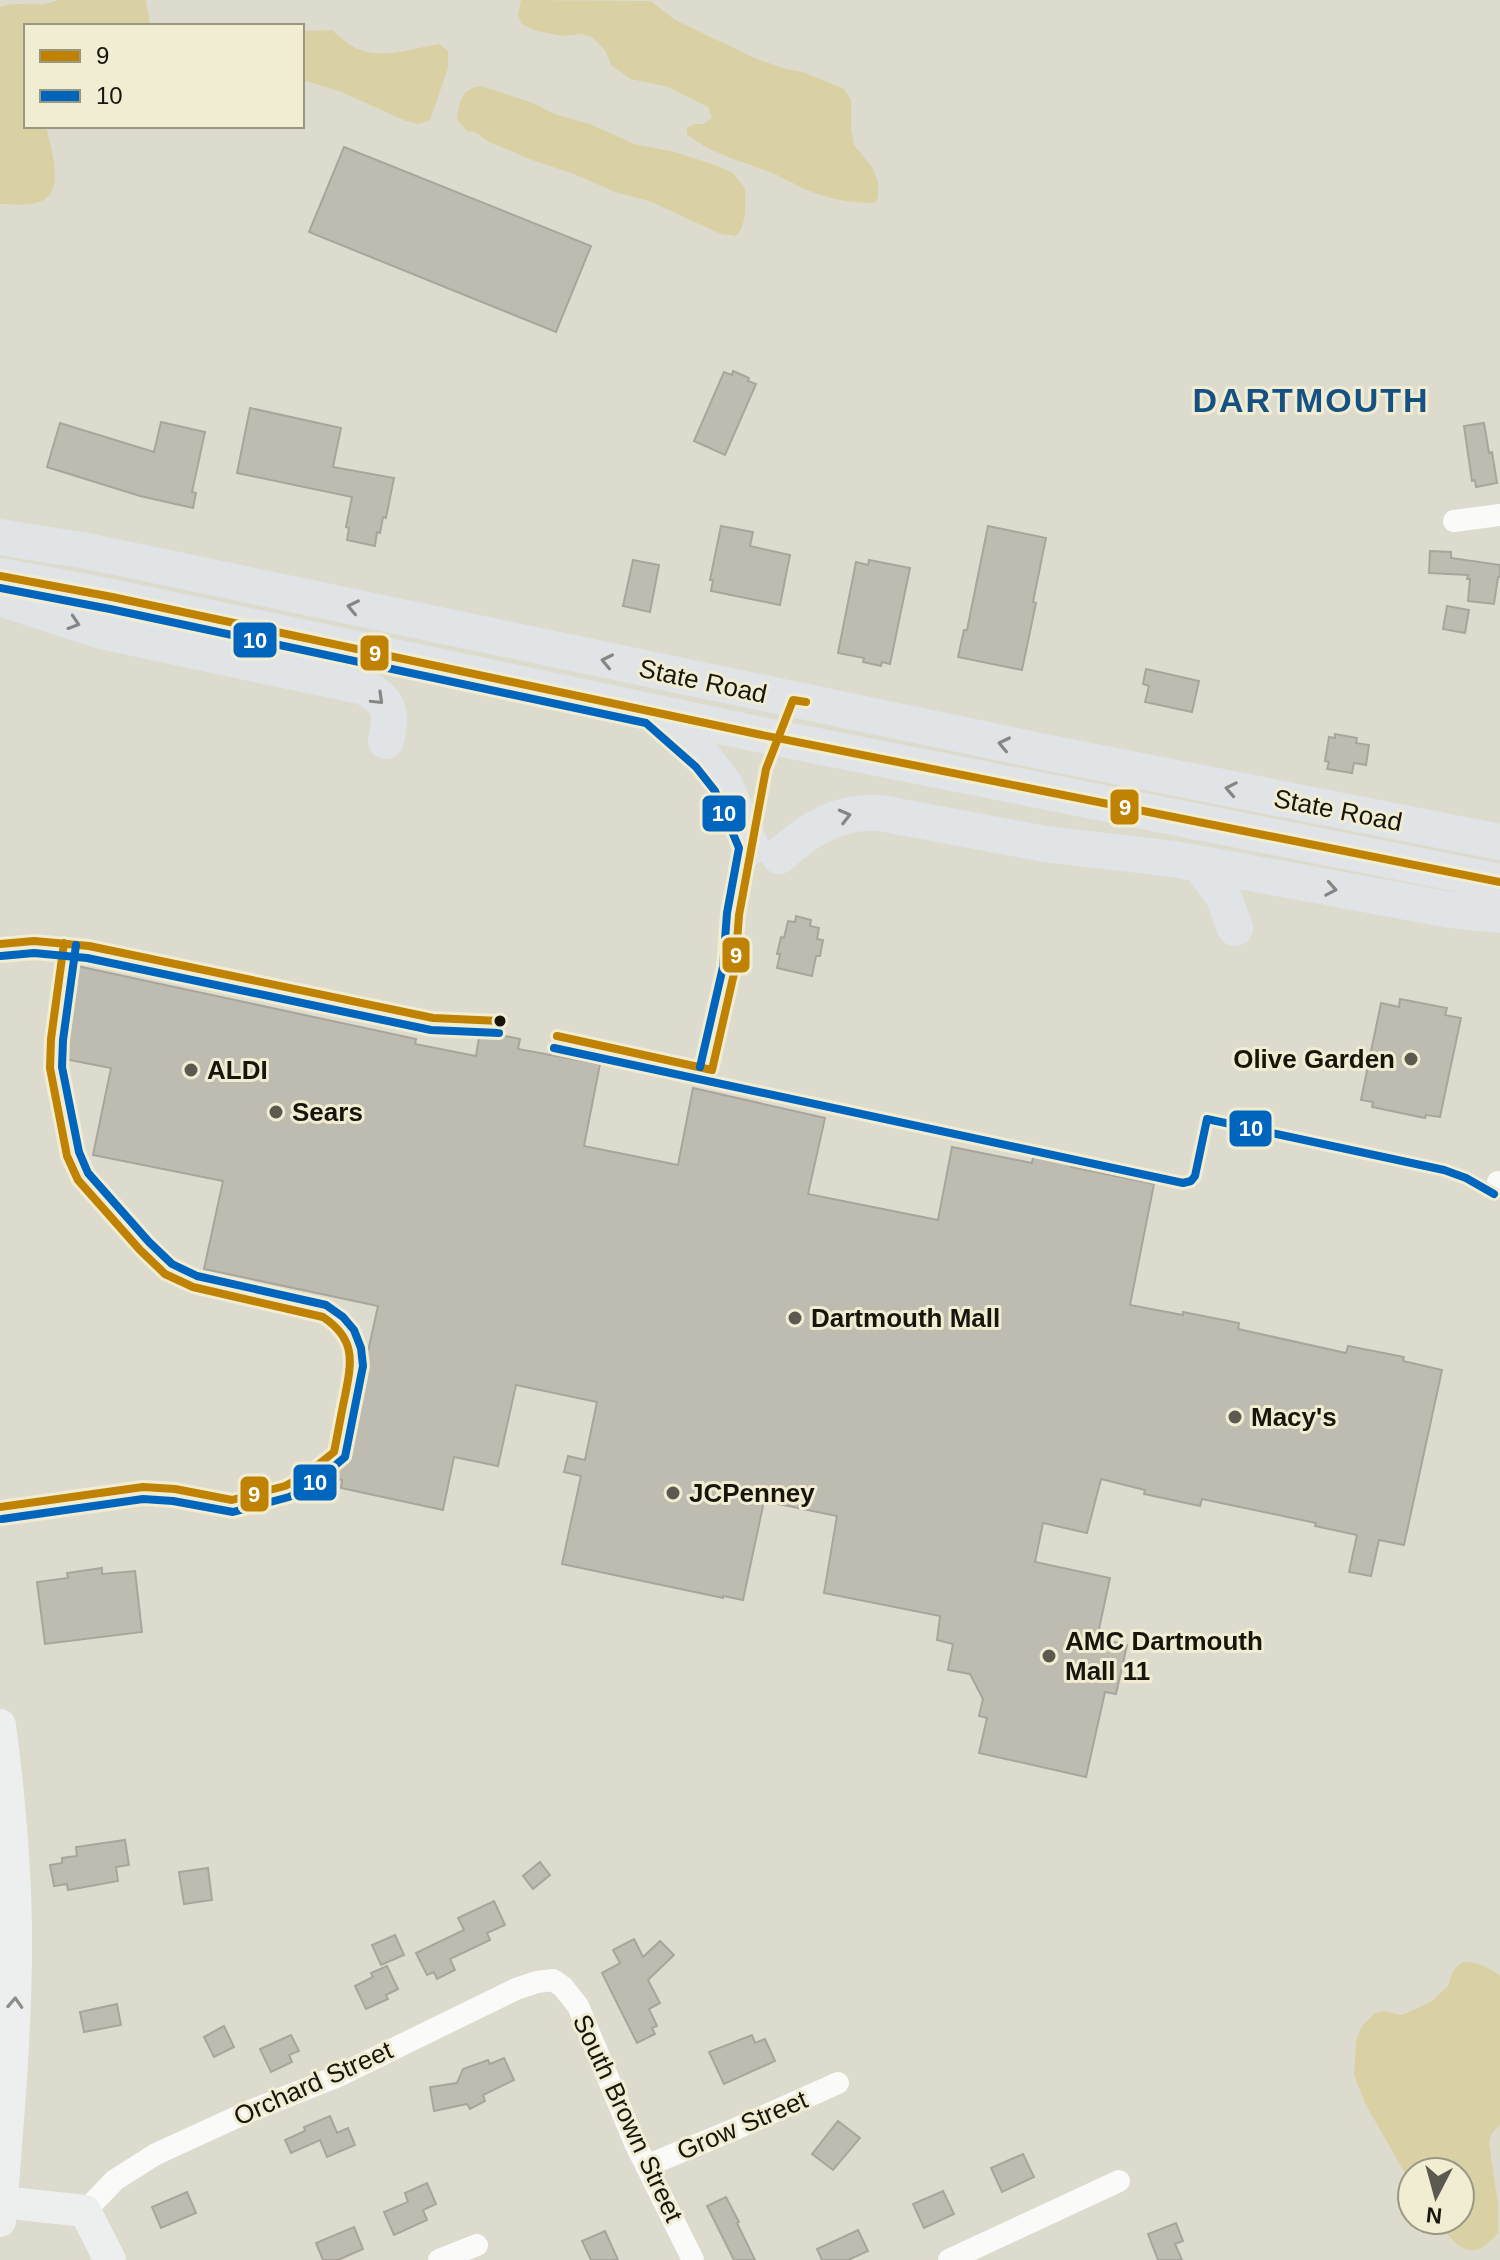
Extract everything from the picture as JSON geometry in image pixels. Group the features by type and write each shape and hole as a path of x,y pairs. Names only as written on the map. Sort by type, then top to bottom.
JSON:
{"main road":[{"name":"State Road","path":"0,537 87,551 1053,754 1500,842"},
{"name":"State Road","path":"0,576 921,768 1500,882"},
{"path":"0,598 101,631 364,687 379,696 389,711 391,718 386,741"},
{"path":"652,712 705,759 725,785 765,852 835,818 865,812 1045,844 1199,864 1451,910 1500,915"},
{"path":"921,768 1116,852"},
{"path":"1199,864 1223,896 1235,928 1281,880"},
{"path":"0,1725 11,1812 16,1954 1,2212 85,2211 110,2260"}],"street":[{"path":"1454,521 1500,515"},
{"name":"Orchard Street","path":"85,2211 115,2180 156,2154 250,2111 336,2077 516,1989 548,1979 556,1981"},
{"name":"South Brown Street","path":"556,1981 578,2006 646,2166 693,2260"},
{"name":"Grow Street","path":"646,2166 838,2083"},
{"path":"949,2260 1119,2181"},
{"path":"439,2260 477,2245"}],"shaded area":[{"path":"58,0 146,0 150,24 24,24 24,128 46,128 55,180 48,197 39,202 0,204 0,7"},
{"path":"521,0 651,1 675,20 757,59 803,72 844,89 851,100 854,145 872,167 878,182 875,203 840,200 815,193 705,146 687,134 687,128 704,124 712,118 708,107 668,87 631,79 612,66 605,50 592,37 581,34 563,36 537,31 522,24 518,15"},
{"path":"332,30 358,49 377,53 439,44 448,51 448,68 430,120 419,124 406,121 339,91 304,81 304,31"},
{"path":"481,86 590,124 634,144 675,152 733,173 745,188 745,214 740,231 736,236 721,234 649,201 615,192 467,131 457,120 460,102 465,93"},
{"path":"1462,1962 1473,1963 1500,1976 1500,2125 1489,2142 1498,2205 1498,2233 1485,2246 1475,2250 1462,2247 1449,2236 1476,2236 1476,2156 1396,2158 1365,2103 1354,2075 1356,2041 1362,2026 1375,2013 1383,2011 1402,2015 1431,2002 1448,1986 1453,1971"}],"building":[{"path":"344,147 591,246 556,332 309,232"},
{"path":"733,371 756,384 725,455 694,441 724,372 732,375"},
{"path":"250,408 341,428 333,467 394,478 386,518 383,517 380,533 377,532 375,546 347,540 349,528 346,527 352,497 237,473"},
{"path":"161,422 205,432 192,492 196,493 193,508 140,496 47,467 60,423 154,452"},
{"path":"1484,423 1497,483 1476,487 1475,480 1472,481 1464,426"},
{"path":"721,526 753,532 750,546 790,555 780,605 711,591 713,580 710,580"},
{"path":"988,526 1046,538 1022,670 958,657 964,630 967,630"},
{"path":"1430,551 1451,552 1451,558 1500,565 1494,604 1468,601 1468,575 1429,573"},
{"path":"633,560 659,565 650,612 623,606"},
{"path":"869,560 910,568 890,664 882,662 881,666 863,662 864,658 838,653 856,562 868,565"},
{"path":"1447,606 1469,610 1465,633 1443,629"},
{"path":"1146,669 1199,681 1192,712 1145,702 1149,686 1143,684"},
{"path":"1335,734 1357,738 1356,743 1369,745 1366,765 1354,763 1352,773 1327,769 1329,762 1325,761 1329,737 1335,738"},
{"path":"796,916 811,920 810,926 819,928 817,939 823,940 812,976 777,968 781,937 784,938 788,921 795,922"},
{"name":"Dartmouth Mall","path":"77,966 416,1039 415,1044 476,1056 480,1031 520,1039 518,1049 600,1064 584,1146 678,1165 693,1088 825,1118 808,1194 938,1220 952,1147 1032,1163 1035,1148 1074,1156 1071,1167 1154,1184 1130,1305 1239,1323 1238,1329 1346,1353 1348,1346 1404,1357 1403,1361 1442,1370 1404,1545 1379,1540 1371,1576 1349,1572 1357,1535 1315,1526 1316,1523 1202,1499 1200,1506 1144,1494 1145,1490 1101,1479 1087,1533 1043,1523 1035,1562 1110,1578 1097,1638 1127,1645 1116,1694 1105,1692 1086,1777 979,1753 987,1718 979,1716 983,1699 970,1674 948,1670 953,1644 937,1640 940,1616 824,1593 837,1516 764,1501 743,1600 562,1564 581,1476 564,1472 568,1456 585,1460 597,1402 516,1385 498,1466 454,1457 443,1510 341,1488 342,1480 331,1478 345,1413 354,1415 378,1306 204,1269 223,1181 93,1155 111,1068 59,1058"},
{"name":"Olive Garden","path":"1400,999 1447,1008 1445,1015 1461,1018 1440,1117 1426,1115 1425,1118 1372,1107 1373,1102 1361,1100 1381,1003 1399,1007"},
{"path":"102,1568 102,1574 135,1571 142,1632 45,1644 37,1582 68,1578 67,1573"},
{"path":"125,1840 129,1865 116,1867 118,1881 68,1890 67,1884 54,1886 50,1865 62,1863 62,1858 77,1856 76,1847"},
{"path":"540,1862 550,1875 533,1889 523,1876"},
{"path":"208,1868 212,1900 184,1904 179,1872"},
{"path":"494,1901 505,1925 487,1933 490,1940 450,1959 455,1970 437,1979 434,1972 427,1975 416,1953 464,1930 458,1918"},
{"path":"395,1935 404,1955 381,1965 372,1945"},
{"path":"634,1939 643,1957 660,1941 674,1955 648,1980 660,2003 649,2009 657,2026 652,2028 655,2034 637,2043 602,1973 620,1963 613,1950"},
{"path":"387,1966 398,1989 386,1995 388,1999 366,2009 355,1986 373,1977 371,1973"},
{"path":"117,2004 121,2025 84,2032 80,2012"},
{"path":"224,2026 234,2047 214,2057 204,2037"},
{"path":"291,2035 299,2051 289,2055 292,2062 271,2072 260,2049"},
{"path":"752,2035 755,2043 765,2039 775,2061 724,2084 709,2052"},
{"path":"504,2058 514,2080 483,2095 485,2101 470,2109 467,2104 434,2111 430,2087 457,2083 463,2069"},
{"path":"330,2116 337,2133 348,2128 355,2145 327,2157 320,2140 291,2153 285,2140 305,2131 304,2127"},
{"path":"838,2121 860,2138 833,2170 812,2154"},
{"path":"1023,2154 1034,2177 1002,2192 991,2168"},
{"path":"427,2183 436,2204 423,2210 427,2220 394,2235 384,2212 408,2202 405,2193"},
{"path":"943,2191 954,2214 924,2228 913,2204"},
{"path":"187,2192 196,2213 161,2228 152,2207"},
{"path":"726,2197 755,2260 734,2260 707,2206"},
{"path":"1176,2223 1183,2241 1175,2244 1182,2260 1158,2260 1148,2234"},
{"path":"354,2227 363,2249 338,2260 323,2260 316,2243"},
{"path":"858,2230 868,2251 848,2260 822,2260 817,2249"},
{"path":"605,2231 618,2260 591,2260 582,2241"}],"transit line":[{"name":"9","path":"0,576 757,734 1500,882"},
{"name":"10","path":"0,588 646,723 696,767 715,791 739,848 727,913 723,967 700,1067"},
{"name":"9","path":"557,1036 712,1070 735,969 739,915 766,769 793,700 806,702"},
{"name":"9","path":"0,944 34,941 89,946 433,1018 500,1021"},
{"name":"9","path":"0,1507 143,1487 175,1489 232,1500 285,1486 304,1476 334,1452 349,1372 346,1342 334,1325 323,1317 193,1287 165,1274 78,1180 67,1156 50,1068 64,943"},
{"name":"10","path":"2,1519 143,1499 233,1512 289,1497 311,1486 345,1457 363,1366 361,1348 354,1330 326,1305 197,1276 172,1264 88,1173 79,1152 62,1067 76,945"},
{"name":"10","path":"1,956 34,953 87,958 431,1030 499,1033"},
{"name":"10","path":"554,1048 1183,1183 1195,1176 1207,1119 1444,1170 1494,1194"}],"place":[{"name":"Olive Garden","path":"1411,1059"},
{"name":"ALDI","path":"191,1070"},
{"name":"Sears","path":"276,1112"},
{"name":"Dartmouth Mall","path":"795,1318"},
{"name":"Macy's","path":"1235,1417"},
{"name":"JCPenney","path":"673,1493"},
{"name":"AMC Dartmouth Mall 11","path":"1049,1656"}],"district":[{"name":"DARTMOUTH","path":"1311,400"}]}
